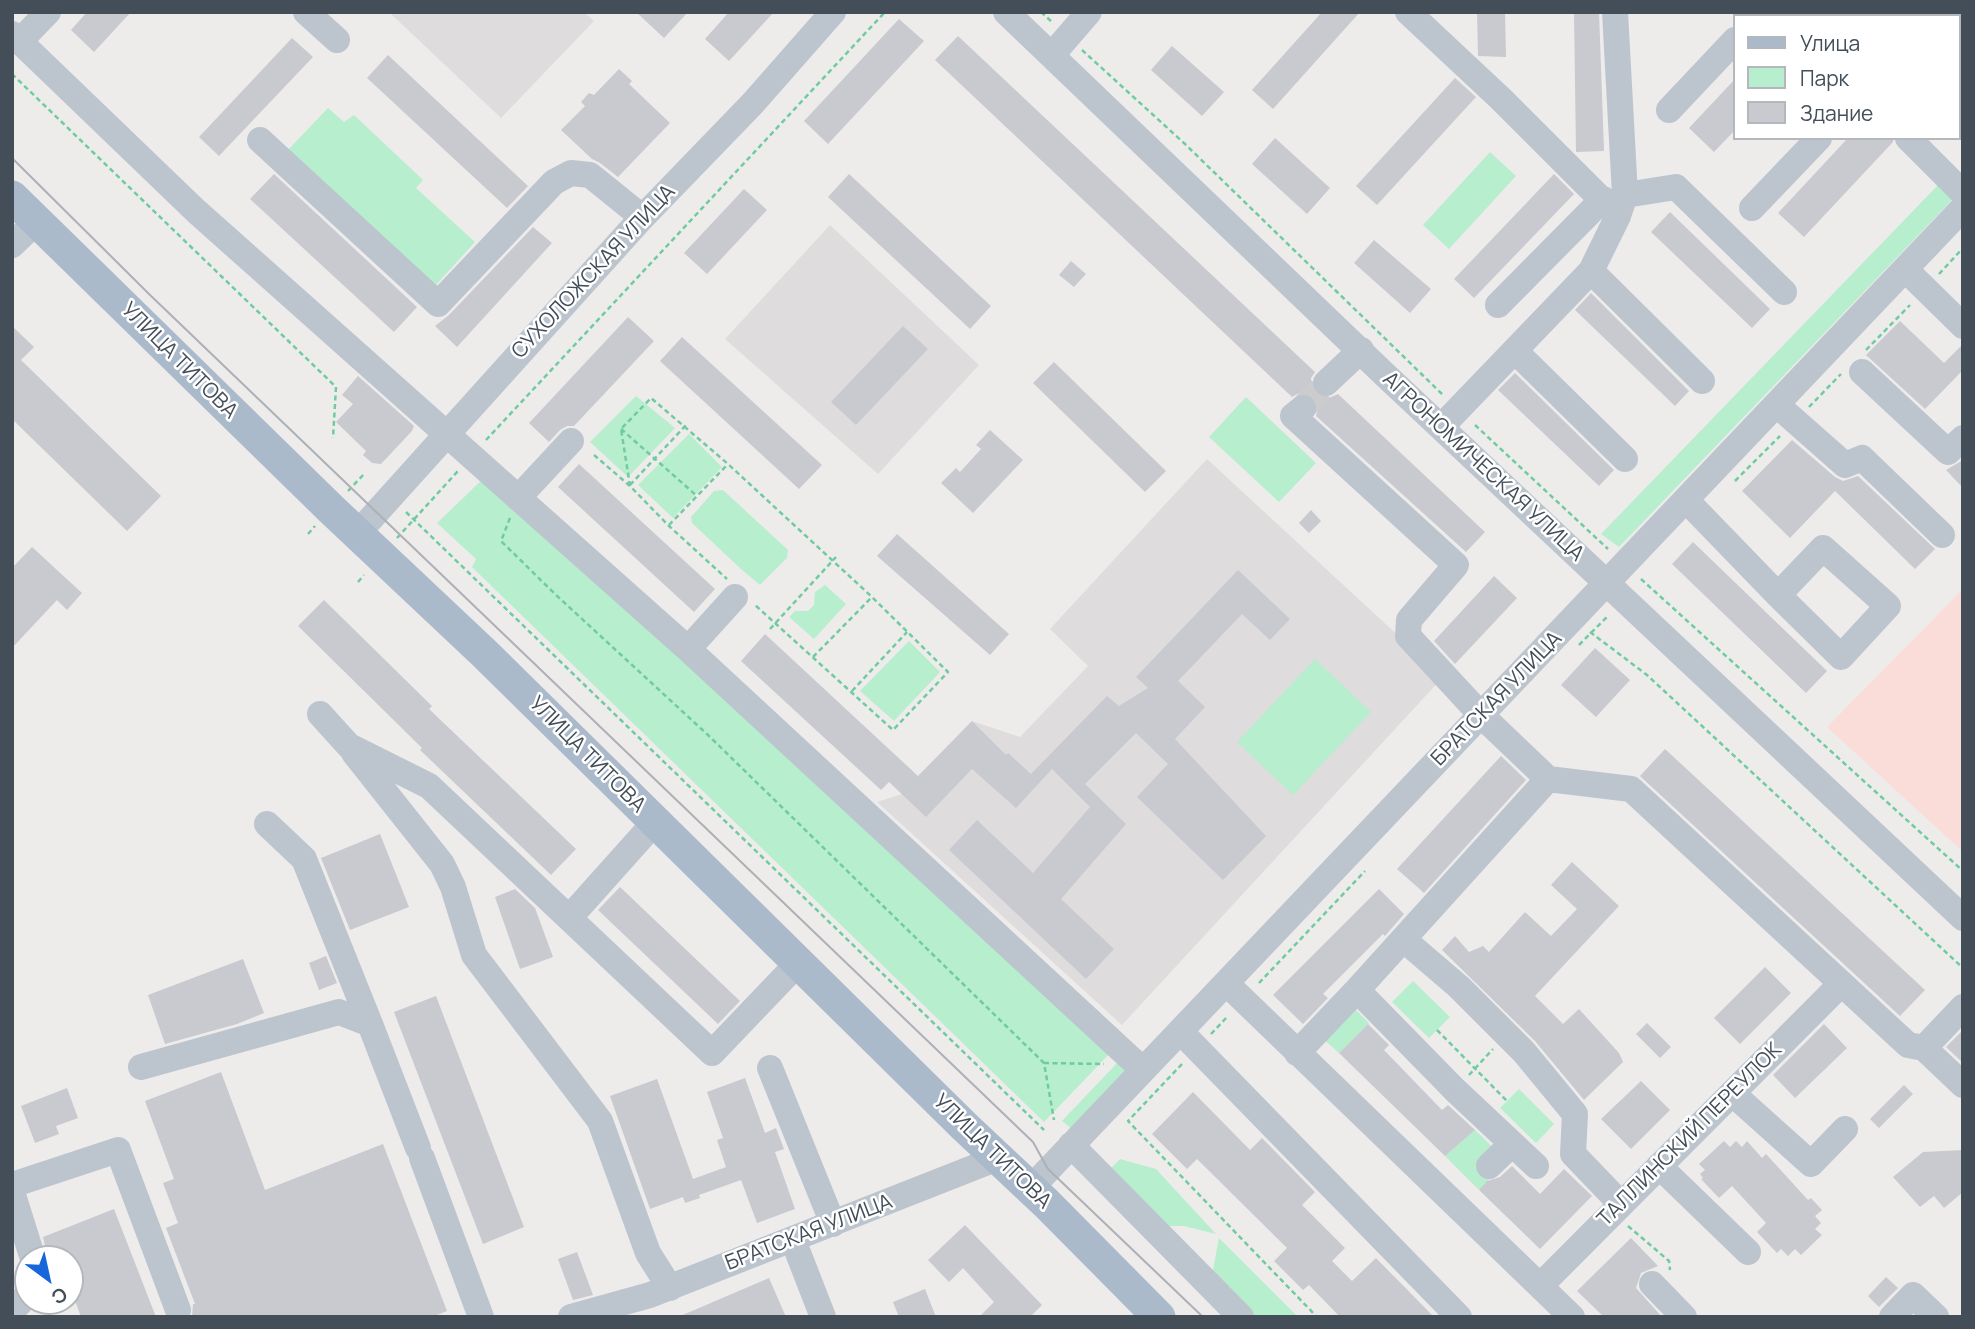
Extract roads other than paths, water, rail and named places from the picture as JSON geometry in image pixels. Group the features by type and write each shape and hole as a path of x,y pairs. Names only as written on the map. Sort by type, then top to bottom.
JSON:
{"main road":[{"name":"УЛИЦА ТИТОВА","path":"12,197 357,534 485,654 1159,1317"}],"street":[{"path":"48,12 16,37 196,211 688,649 1143,1070"},
{"path":"306,12 337,40"},
{"name":"СУХОЛОЖСКАЯ УЛИЦА","path":"357,534 642,217 753,103 833,12"},
{"name":"АГРОНОМИЧЕСКАЯ УЛИЦА","path":"1006,12 1060,46 1361,350 1450,418 1581,560 1620,582 1963,918"},
{"path":"1060,46 1089,12"},
{"path":"1408,12 1615,203"},
{"path":"1450,418 1591,271 1615,203 1615,12"},
{"path":"1669,110 1734,41"},
{"path":"260,140 439,304 554,182 571,173 590,175 642,217"},
{"path":"1752,208 1817,140"},
{"path":"1910,140 1963,192"},
{"path":"1498,305 1615,203 1676,187 1784,292"},
{"name":"БРАТСКАЯ УЛИЦА","path":"1030,1189 1143,1070 1189,1040 1235,992 1482,716 1583,626 1686,500 1786,413 1906,270 1963,208"},
{"path":"12,245 37,221"},
{"path":"1906,270 1963,326"},
{"path":"1591,271 1702,381"},
{"path":"1326,383 1361,350"},
{"path":"1515,351 1625,459"},
{"path":"1855,367 1948,452 1963,438"},
{"path":"1303,408 1293,416 1457,565 1409,621 1408,636 1482,716 1548,779 1631,789 1840,985 1908,1045 1924,1048 1963,1085"},
{"path":"1786,413 1845,465 1862,458 1942,535"},
{"path":"518,498 571,441"},
{"path":"1686,500 1778,595"},
{"path":"688,649 735,597"},
{"path":"320,714 349,746 442,863 453,887 474,955 600,1121 648,1254 660,1300"},
{"path":"349,746 429,786 570,916 712,1053 799,962"},
{"path":"1297,1053 1548,779"},
{"path":"570,916 655,822"},
{"path":"267,824 304,859 420,1153 481,1317"},
{"path":"1403,939 1459,987 1524,1052 1575,1114 1573,1154 1617,1208"},
{"name":"ТАЛЛИНСКИЙ ПЕРЕУЛОК","path":"1540,1286 1840,985"},
{"path":"1357,990 1455,1090 1536,1166"},
{"path":"1235,992 1572,1317"},
{"path":"1924,1048 1963,1007"},
{"path":"141,1067 339,1012 370,1024"},
{"path":"1189,1040 1459,1317"},
{"path":"770,1068 834,1224"},
{"path":"1732,1094 1811,1164 1845,1129"},
{"path":"1489,1166 1513,1144"},
{"path":"1071,1145 1241,1317"},
{"path":"12,1185 118,1150 178,1310"},
{"name":"БРАТСКАЯ УЛИЦА","path":"571,1317 619,1305 660,1300 793,1240 998,1158"},
{"path":"1659,1166 1748,1251"},
{"path":"12,1192 29,1245"},
{"path":"793,1240 823,1317"},
{"path":"1652,1284 1679,1312"},
{"path":"1892,1317 1913,1295 1936,1317"}],"tunnel":[{"path":"1303,408 1326,383"}],"tram line":[{"path":"12,158 149,294 1033,1142 1048,1169 1203,1317"}]}
